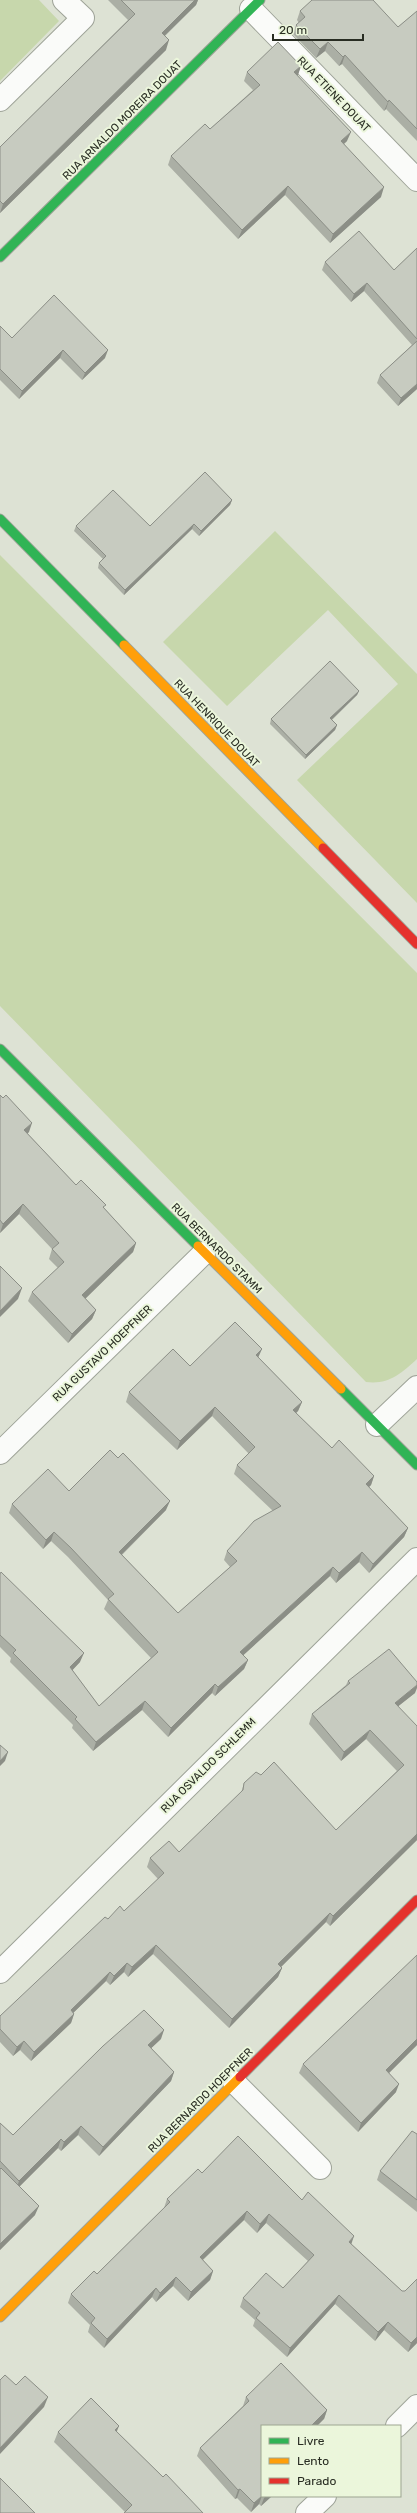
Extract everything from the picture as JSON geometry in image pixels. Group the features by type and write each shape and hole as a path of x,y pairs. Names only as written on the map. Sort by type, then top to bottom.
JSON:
{"street":[{"path":"0,100 82,18 64,0"},
{"name":"RUA ETIENE DOUAT","path":"255,5 417,180"},
{"name":"RUA ARNALDO MOREIRA DOUAT","path":"0,256 255,5"},
{"name":"RUA HENRIQUE DOUAT","path":"0,519 417,944"},
{"name":"RUA BERNARDO STAMM","path":"0,1049 417,1465"},
{"name":"RUA GUSTAVO HOEPFNER","path":"0,1453 204,1252"},
{"path":"377,1425 417,1387"},
{"name":"RUA OSVALDO SCHLEMM","path":"0,1972 417,1559"},
{"name":"RUA BERNARDO HOEPFNER","path":"0,2317 417,1900"},
{"path":"234,2082 320,2168"},
{"path":"398,2425 417,2406"},
{"path":"307,2513 324,2497"}],"green space":[{"path":"0,0 39,0 59,21 0,81"},
{"path":"275,531 417,674 417,903 297,780 398,684 328,610 227,706 163,642"},
{"path":"0,555 417,973 417,1359 400,1374 388,1380 381,1382 366,1382 0,1006"}],"building":[{"path":"121,0 195,0 162,33 169,40 3,204 0,201 0,147 135,14"},
{"path":"312,0 373,0 398,27 417,11 417,129 389,100 388,102 345,55 343,57 328,42 320,49 296,25 305,17 300,11"},
{"path":"278,42 301,66 294,72 351,132 341,141 384,187 333,234 288,186 242,230 171,156 205,124 210,129 260,85 247,72"},
{"path":"359,231 394,270 417,248 417,339 367,283 354,294 325,262"},
{"path":"54,295 108,350 85,373 63,350 22,391 0,369 0,326 12,338"},
{"path":"417,341 417,384 401,398 380,375"},
{"path":"205,472 232,500 201,531 194,524 125,590 99,563 106,556 76,526 113,490 150,526"},
{"path":"330,661 359,691 330,718 337,725 306,755 271,719"},
{"path":"0,1095 3,1098 6,1095 32,1123 24,1130 76,1185 81,1180 106,1205 103,1207 136,1243 82,1295 96,1310 72,1334 32,1292 64,1262 52,1249 59,1243 23,1204 3,1224 0,1220"},
{"path":"0,1266 22,1288 0,1311"},
{"path":"235,1322 262,1349 256,1355 302,1402 293,1410 332,1448 339,1440 374,1476 366,1484 408,1528 373,1564 362,1552 339,1573 333,1567 240,1652 248,1660 218,1687 215,1684 171,1728 145,1701 96,1742 75,1719 77,1717 13,1653 16,1650 0,1635 1,1572 84,1653 70,1667 99,1706 158,1652 108,1599 114,1594 71,1548 54,1532 46,1540 12,1504 48,1469 69,1491 110,1450 118,1458 123,1453 170,1501 119,1552 178,1613 237,1561 227,1551 254,1521 281,1506 237,1465 255,1447 215,1407 180,1441 129,1392 173,1349 190,1366"},
{"path":"389,1649 417,1682 417,1685 395,1703 417,1726 417,1834 333,1916 330,1913 278,1964 282,1968 232,2019 156,1945 132,1967 127,1963 114,1976 110,1972 71,2010 74,2014 34,2052 24,2041 17,2047 0,2029 0,2016 105,1917 108,1919 120,1906 124,1911 164,1873 150,1858 169,1841 179,1852 243,1790 244,1783 256,1772 261,1775 274,1762 336,1830 404,1765 370,1730 344,1752 312,1714 350,1683 348,1681"},
{"path":"0,1745 8,1752 0,1761"},
{"path":"417,1955 417,2039 386,2070 399,2084 361,2123 303,2064"},
{"path":"144,2010 164,2030 148,2045 174,2072 103,2147 81,2126 64,2142 61,2139 19,2181 0,2161 0,2123 13,2135 103,2046"},
{"path":"412,2131 417,2134 417,2200 380,2171"},
{"path":"238,2136 302,2200 308,2192 354,2236 349,2242 402,2291 405,2291 417,2279 417,2337 411,2343 388,2322 378,2332 339,2295 290,2348 256,2318 260,2313 243,2298 266,2273 283,2288 314,2255 269,2214 260,2224 247,2211 200,2257 213,2271 191,2292 176,2277 160,2293 156,2288 107,2339 91,2323 95,2318 71,2294 94,2271 97,2274 170,2202 167,2199 198,2169 202,2173"},
{"path":"1,2168 39,2206 0,2244 0,2169"},
{"path":"281,2363 327,2410 312,2425 261,2425 261,2497 254,2503 240,2489 238,2490 200,2448 249,2401 246,2397"},
{"path":"5,2375 16,2385 25,2376 48,2397 0,2448 0,2380"},
{"path":"91,2398 119,2426 115,2430 163,2477 166,2474 203,2513 124,2513 132,2505 58,2432"},
{"path":"0,2478 35,2513 0,2513"}],"traffic: fast":[{"path":"0,257 260,0"},
{"path":"0,519 124,645"},
{"path":"0,1049 198,1246"},
{"path":"341,1389 417,1465"}],"traffic: slow":[{"path":"124,645 323,848"},
{"path":"198,1246 341,1389"},
{"path":"0,2317 240,2077"}],"traffic: jam":[{"path":"323,848 417,944"},
{"path":"240,2077 417,1900"}]}
